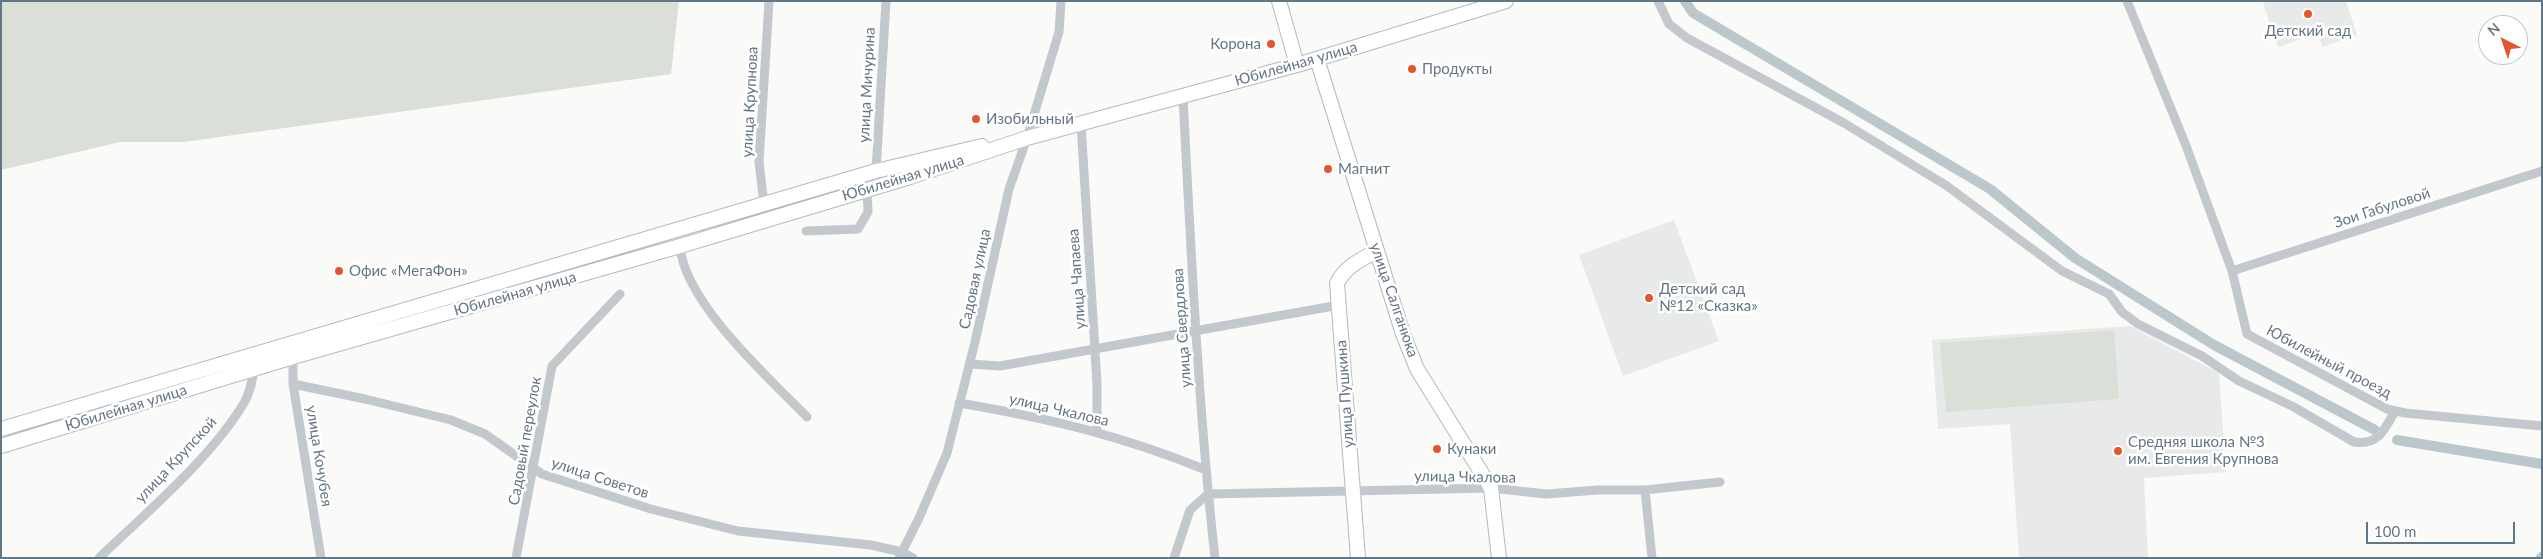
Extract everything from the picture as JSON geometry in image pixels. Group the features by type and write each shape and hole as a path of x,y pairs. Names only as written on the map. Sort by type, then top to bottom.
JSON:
{"main road":[{"path":"1279,1 1297,65"},
{"name":"Юбилейная улица","path":"1,429 557,282 867,189 1027,138 1297,65 1506,1"},
{"name":"улица Салганюка","path":"1317,59 1403,334 1417,370 1490,488 1499,558"},
{"name":"Юбилейная улица","path":"1,446 254,370 291,351 552,267 876,171 954,152 1027,138"},
{"name":"улица Пушкина","path":"1358,558 1351,490 1337,283 1342,273 1352,264 1377,250"},
{"path":"552,267 557,282"}],"street":[{"name":"улица Крупнова","path":"764,204 759,162 769,1"},
{"name":"улица Мичурина","path":"876,171 886,1"},
{"name":"Садовая улица","path":"901,555 947,453 970,364 1009,189 1027,138 1059,32 1062,1"},
{"path":"1658,1 1669,24 1688,38 1844,122 1947,186 2062,271 2109,294 2122,312 2138,324 2202,356 2238,381 2292,406 2354,442 2362,444 2377,439 2395,411"},
{"name":"Юбилейный проезд","path":"2127,1 2185,144 2232,271 2242,321 2247,334 2395,411 2542,426"},
{"name":"улица Свердлова","path":"1183,97 1196,331 1208,494 1215,558"},
{"name":"улица Чапаева","path":"1081,124 1095,350 1097,432"},
{"name":"Зои Габуловой","path":"2232,271 2542,171"},
{"path":"806,231 858,229 868,212 867,189"},
{"path":"680,246 681,262 696,294 752,360 807,418"},
{"name":"Садовый переулок","path":"516,558 523,532 552,366 620,294"},
{"path":"970,364 1000,366 1339,305"},
{"name":"улица Кочубея","path":"291,351 293,384 322,558"},
{"name":"улица Крупской","path":"99,558 174,486 212,444 245,402 252,385 254,370"},
{"name":"улица Советов","path":"293,384 365,398 451,420 485,434 542,474 651,509 738,531 871,545 913,558"},
{"name":"улица Чкалова","path":"959,403 1026,414 1097,432 1163,452 1206,470"},
{"name":"улица Чкалова","path":"1208,494 1490,488 1546,494 1598,490 1645,490 1720,482"},
{"path":"1645,490 1652,558"},
{"path":"1174,558 1190,510 1208,494"}],"shaded area":[{"path":"1,1 679,1 671,74 184,142 120,142 1,170"},
{"name":"Детский сад","path":"2268,1 2346,1 2357,35 2322,47 2315,25 2298,31 2301,39 2278,47 2263,3"},
{"name":"Детский сад №12 «Сказка»","path":"1674,220 1719,341 1623,376 1579,255"},
{"name":"Средняя школа №3 им. Евгения Крупнова","path":"2130,326 2219,373 2226,472 2144,478 2148,558 2019,558 2010,424 1938,429 1932,340"},
{"path":"2114,330 2119,399 1946,412 1940,343"}],"waterway":[{"path":"1685,1 1693,13 1990,189 2075,258 2214,345 2375,430"},
{"path":"2397,440 2542,464"}],"place":[{"name":"Детский сад","path":"2308,14"},
{"name":"Корона","path":"1271,44"},
{"name":"Продукты","path":"1412,69"},
{"name":"Изобильный","path":"976,119"},
{"name":"Магнит","path":"1328,169"},
{"name":"Офис «МегаФон»","path":"339,271"},
{"name":"Детский сад №12 «Сказка»","path":"1649,298"},
{"name":"Кунаки","path":"1437,449"},
{"name":"Средняя школа №3 им. Евгения Крупнова","path":"2118,451"}]}
